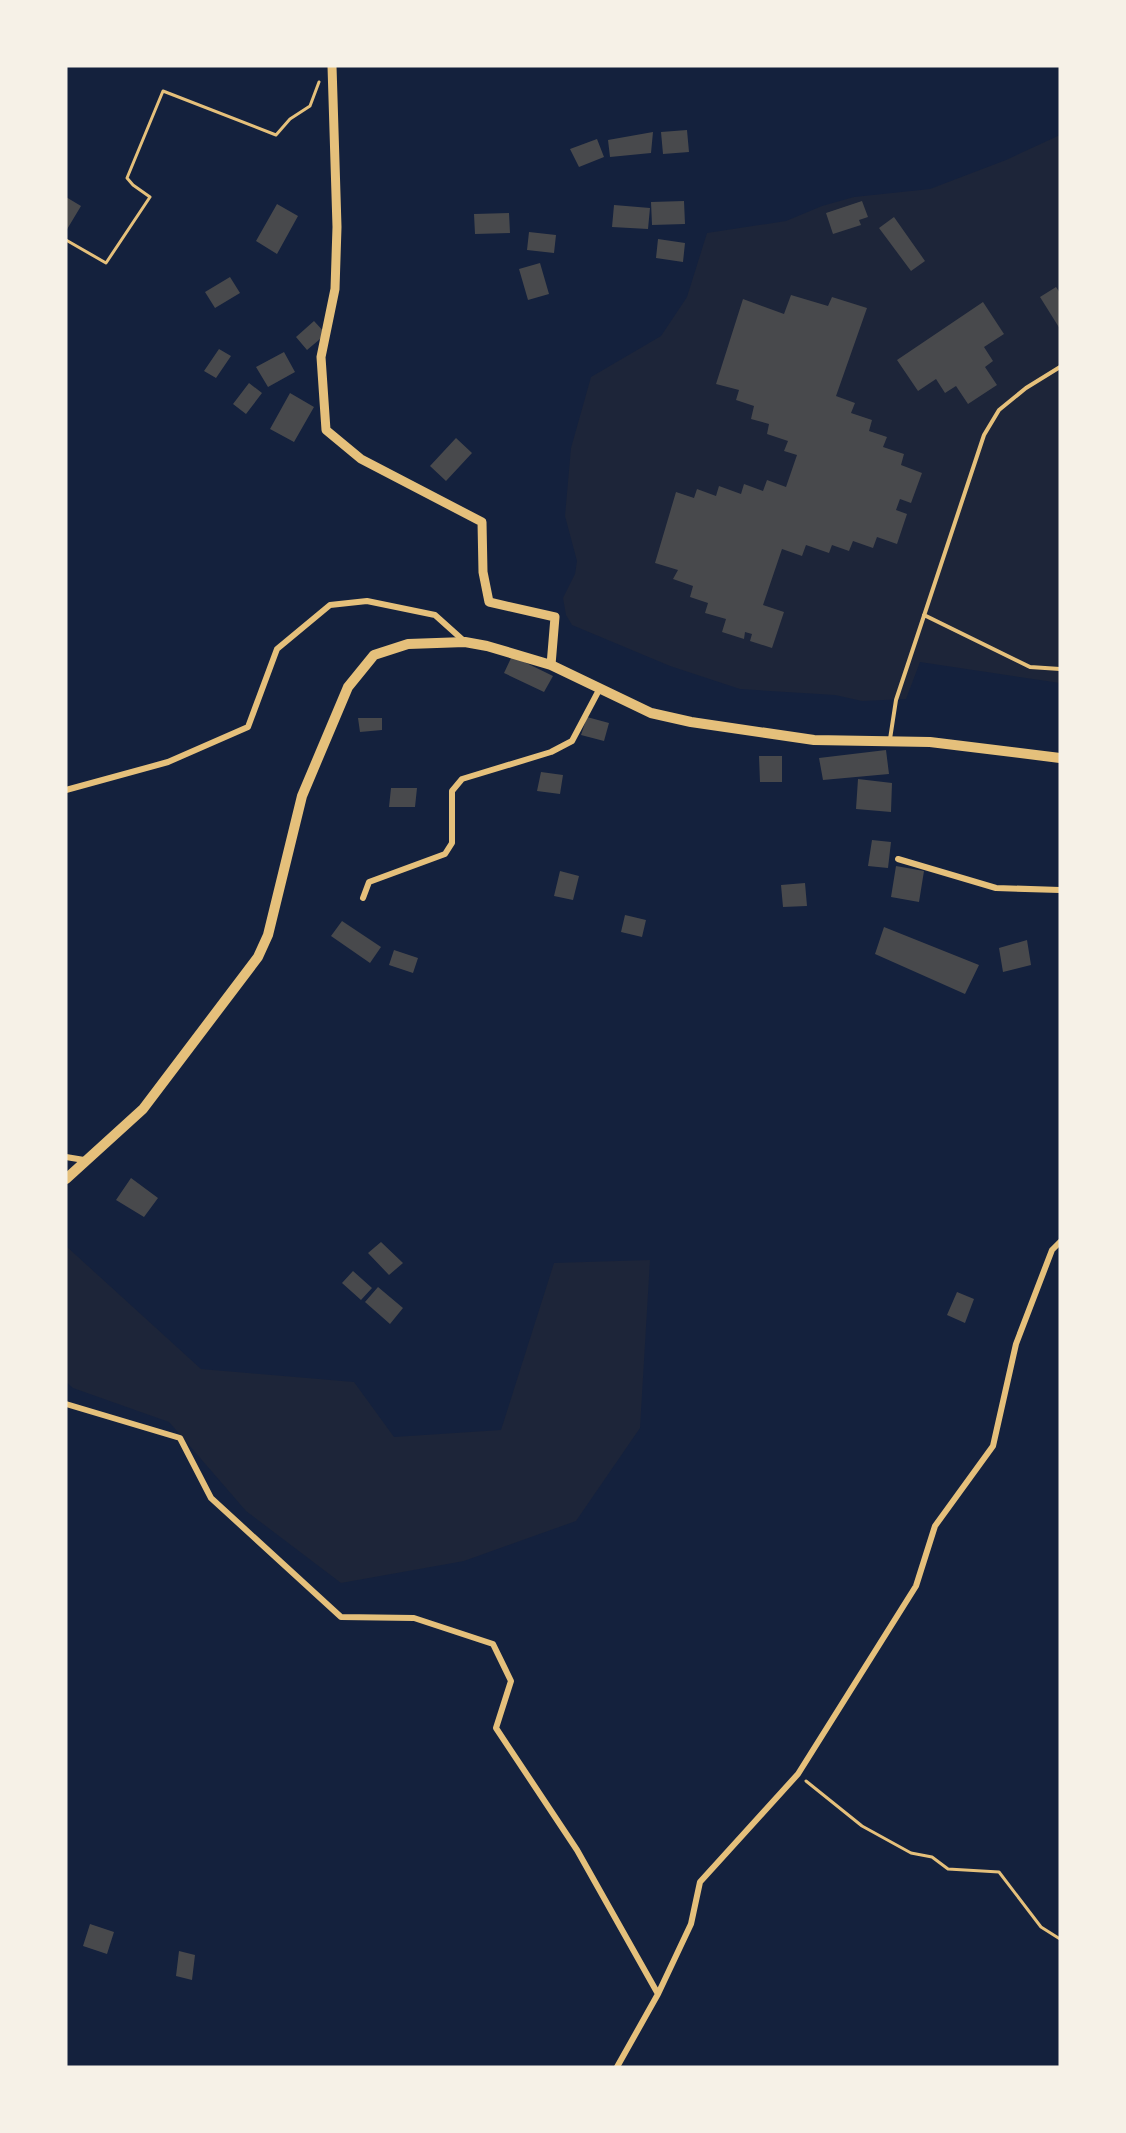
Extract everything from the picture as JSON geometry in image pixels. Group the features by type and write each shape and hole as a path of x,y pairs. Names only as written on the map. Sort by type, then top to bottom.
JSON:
{"main road":[{"path":"66,1179 84,1160 143,1109 258,957 268,935 302,796 348,687 374,655 408,644 465,642 551,665 651,713 735,730 814,740 930,742 1060,758"}],"street":[{"path":"332,66 336,238 335,289 321,357 326,430 361,459 482,522 483,572 489,602 555,617 551,665"},
{"path":"66,790 168,762 248,727 277,649 330,605 367,601 435,615 465,642"},
{"path":"363,898 369,882 445,854 452,843 452,791 462,779 551,752 572,741 599,690"},
{"path":"898,859 996,888 1060,890"},
{"path":"66,1157 84,1160"},
{"path":"617,2067 658,1994 691,1924 700,1882 798,1774 916,1586 935,1526 993,1446 1016,1344 1052,1250 1060,1242"},
{"path":"66,1404 180,1438 211,1498 341,1617 414,1618 493,1644 511,1681 496,1728 577,1851 658,1994"}],"lane":[{"path":"890,740 896,700 984,435 999,410 1026,387 1060,367"},
{"path":"924,615 1030,667 1060,669"}],"path":[{"path":"66,240 106,263 150,197 127,178 163,91 276,135 290,119 310,106 322,76"},
{"path":"798,1774 862,1826 911,1853 932,1857 948,1869 999,1872 1041,1927 1060,1939"}],"shaded area":[{"path":"1060,135 1060,683 920,662 906,699 862,701 835,695 740,689 670,666 572,625 566,615 563,598 575,574 577,561 565,516 571,448 591,377 661,336 687,297 707,233 786,221 822,206 854,197 930,189 1006,160"},
{"path":"66,1246 201,1369 354,1382 394,1437 501,1430 554,1263 650,1260 640,1428 576,1521 464,1561 341,1583 246,1511 169,1422 73,1388 66,1382"}],"building":[{"path":"687,130 689,152 663,154 661,132"},
{"path":"653,132 651,153 610,157 608,140"},
{"path":"597,139 604,157 579,167 570,149"},
{"path":"66,197 81,206 66,231"},
{"path":"684,201 685,224 652,225 651,202"},
{"path":"862,201 868,217 859,220 861,225 833,234 826,213"},
{"path":"277,204 298,216 277,254 256,241"},
{"path":"614,205 650,208 648,229 612,227"},
{"path":"509,213 510,233 475,234 474,214"},
{"path":"894,217 925,261 911,271 879,228"},
{"path":"529,232 556,235 554,253 527,250"},
{"path":"658,239 685,243 683,262 656,258"},
{"path":"540,263 549,294 528,300 519,269"},
{"path":"230,277 240,293 215,308 205,292"},
{"path":"1056,287 1060,293 1060,329 1040,297"},
{"path":"791,295 828,306 832,297 867,308 836,396 855,403 851,413 872,420 869,431 887,437 883,447 904,454 901,465 922,473 911,503 900,499 896,510 907,514 897,544 877,537 873,548 853,541 849,551 832,545 829,553 806,545 802,556 782,549 763,605 784,612 772,648 750,641 752,634 745,632 744,639 722,632 726,619 705,613 708,603 690,597 693,586 673,579 678,570 655,563 676,492 694,498 697,489 716,496 719,486 741,494 744,484 763,491 767,480 786,487 797,455 784,451 788,441 767,434 769,424 751,419 754,406 736,400 739,390 716,384 743,299 784,314"},
{"path":"983,302 1004,334 984,347 993,361 985,367 997,385 968,404 956,386 945,393 936,379 918,391 897,360"},
{"path":"314,321 326,334 307,350 296,337"},
{"path":"219,349 231,356 216,378 204,371"},
{"path":"284,352 295,372 268,387 256,367"},
{"path":"249,383 262,393 246,414 233,404"},
{"path":"290,393 314,407 294,442 270,429"},
{"path":"456,438 472,453 446,481 430,466"},
{"path":"512,656 553,676 544,692 504,673"},
{"path":"587,717 609,723 604,741 581,735"},
{"path":"358,718 382,718 382,730 360,732"},
{"path":"886,750 889,774 823,780 819,758"},
{"path":"759,756 782,756 782,782 760,782"},
{"path":"541,772 563,775 560,794 537,791"},
{"path":"858,779 892,783 891,812 856,809"},
{"path":"391,788 417,788 415,807 389,807"},
{"path":"872,840 891,842 888,868 868,866"},
{"path":"896,866 924,871 919,902 891,897"},
{"path":"560,871 579,876 573,900 554,896"},
{"path":"805,883 807,906 783,907 781,885"},
{"path":"625,915 646,920 642,937 621,932"},
{"path":"342,921 381,947 370,963 331,936"},
{"path":"884,927 979,965 965,994 875,954"},
{"path":"1027,940 1031,965 1003,972 999,948"},
{"path":"394,950 418,958 413,973 389,965"},
{"path":"131,1178 158,1198 144,1217 116,1200"},
{"path":"381,1242 403,1263 389,1275 368,1253"},
{"path":"353,1271 372,1288 361,1300 342,1283"},
{"path":"378,1287 403,1308 390,1324 365,1302"},
{"path":"957,1292 974,1299 965,1323 947,1315"},
{"path":"90,1924 114,1932 107,1954 83,1946"},
{"path":"179,1951 195,1955 192,1980 176,1976"}]}
